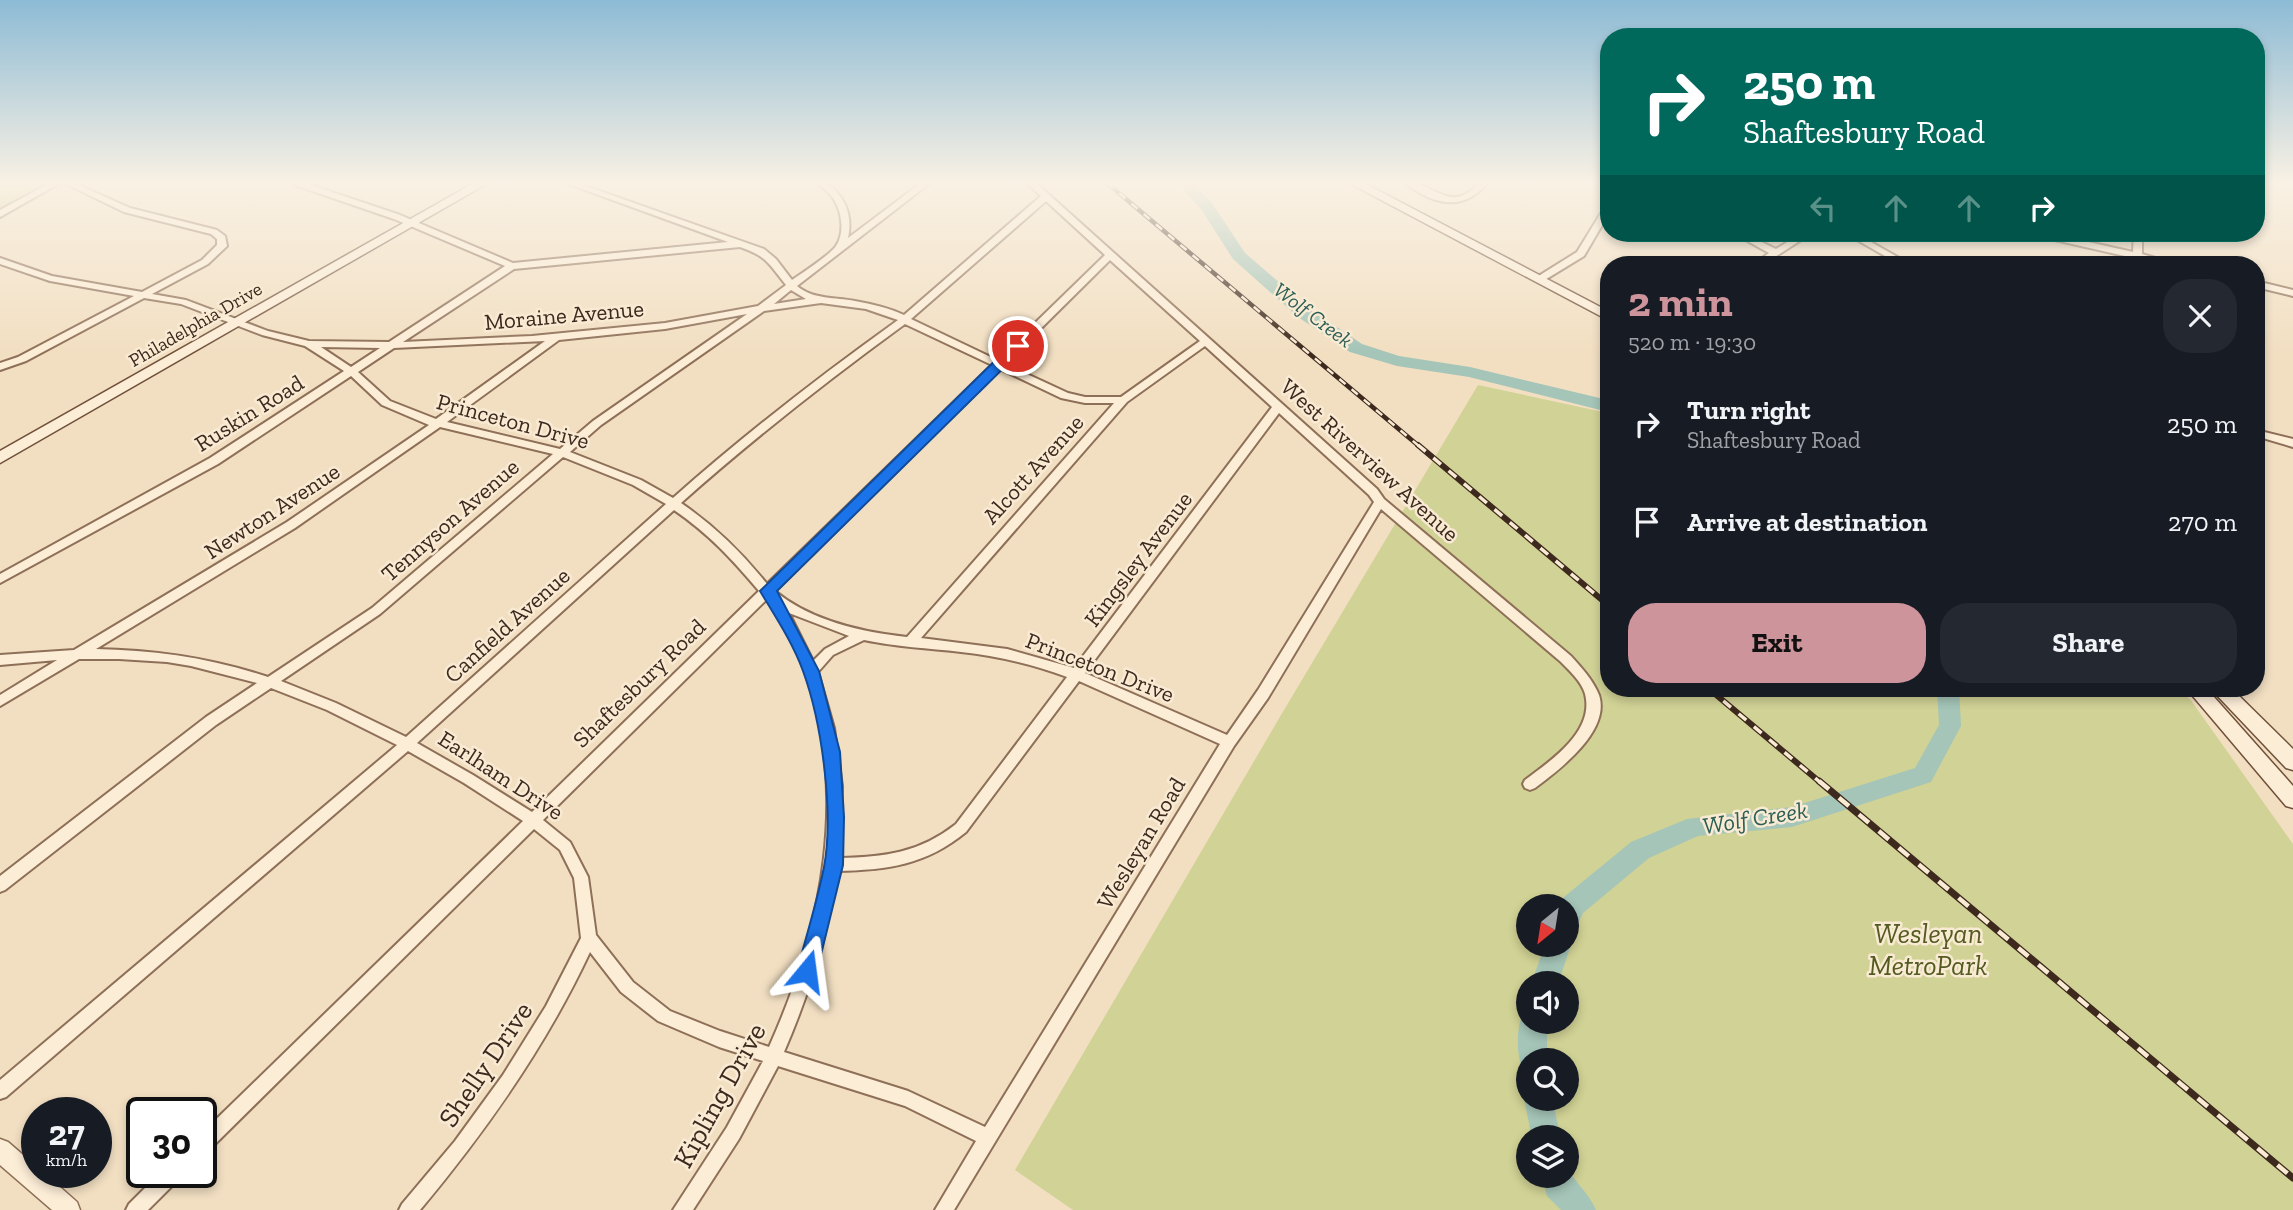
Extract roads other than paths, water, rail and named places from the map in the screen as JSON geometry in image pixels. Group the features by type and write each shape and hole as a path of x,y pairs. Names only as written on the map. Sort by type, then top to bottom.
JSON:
{"main road":[{"name":"Philadelphia Drive","path":"0,458 383,239"},
{"path":"1471,239 1600,299"},
{"path":"1480,239 1546,276 1600,311"},
{"path":"2203,697 2293,800"},
{"path":"2228,697 2293,762"}],"street":[{"path":"0,367 15,362 212,257 222,246 222,239"},
{"path":"448,239 512,265 745,244"},
{"path":"732,239 771,257 800,293 820,300 867,306 904,320 1065,396 1085,400 1123,400"},
{"path":"840,249 844,239"},
{"name":"Tennyson Avenue","path":"0,885 182,742 347,632 404,590 561,452 638,393 758,311 852,239"},
{"name":"Canfield Avenue","path":"0,1091 407,744 673,503 778,414 904,320 997,239"},
{"name":"West Riverview Avenue","path":"1093,239 1373,492 1380,502 1506,607 1581,675 1593,697 1592,720 1563,759 1530,784"},
{"path":"1546,276 1581,254 1590,239"},
{"path":"1755,242 1776,253"},
{"path":"1771,256 1794,242"},
{"path":"1865,242 1891,256"},
{"path":"2076,242 2137,256 2138,242"},
{"name":"Shaftesbury Road","path":"217,1130 533,821 772,595 1110,255"},
{"name":"Princeton Drive","path":"0,261 50,278 183,302 265,333 309,344 352,372 386,403 438,423 561,452 634,481 673,503 722,540 772,595 824,623 860,636 1007,654 1076,676 1229,742"},
{"name":"Ruskin Road","path":"0,579 175,484 393,346 512,265"},
{"path":"2265,286 2293,293"},
{"name":"Moraine Avenue","path":"309,344 393,346 555,338 714,319 820,300"},
{"name":"Newton Avenue","path":"0,701 281,531 438,423 511,367 555,338"},
{"name":"Alcott Avenue","path":"909,643 1123,400 1206,341"},
{"name":"Kingsley Avenue","path":"834,865 902,861 928,851 951,837 969,818 1278,406"},
{"path":"2265,435 2293,443"},
{"name":"Wesleyan Road","path":"944,1210 1229,742 1263,694 1380,502"},
{"name":"Kipling Drive","path":"682,1210 740,1124 774,1056 807,971 834,865 835,806 831,752 811,671 772,595"},
{"path":"811,671 829,652 860,636"},
{"name":"Earlham Drive","path":"0,660 77,654 148,656 191,662 270,683 354,717 407,744 533,821 565,846 576,864 585,891 589,938"},
{"path":"589,938 627,986 664,1017 719,1039 908,1099 988,1138"},
{"name":"Shelly Drive","path":"408,1210 473,1131 523,1061 549,1018 589,938"},
{"path":"0,1150 69,1210"},
{"path":"135,1210 158,1188"}],"waterway":[{"name":"Wolf Creek","path":"1228,239 1239,256 1304,313 1356,348 1397,361 1470,372 1600,404"},
{"name":"Wolf Creek","path":"1579,900 1640,850 1696,826 1792,817 1923,775 1950,726 1948,697"},
{"name":"Wolf Creek","path":"1549,971 1554,957"},
{"name":"Wolf Creek","path":"1533,1034 1533,1048"},
{"name":"Wolf Creek","path":"1541,1111 1544,1125"},
{"name":"Wolf Creek","path":"1561,1188 1581,1210"}],"railway":[{"path":"1174,239 1420,447"},
{"path":"1418,445 1600,598"},
{"path":"1719,697 1821,783"},
{"path":"1819,781 2293,1178"}],"park label":[{"name":"Wesleyan MetroPark","path":"1928,949"}]}
